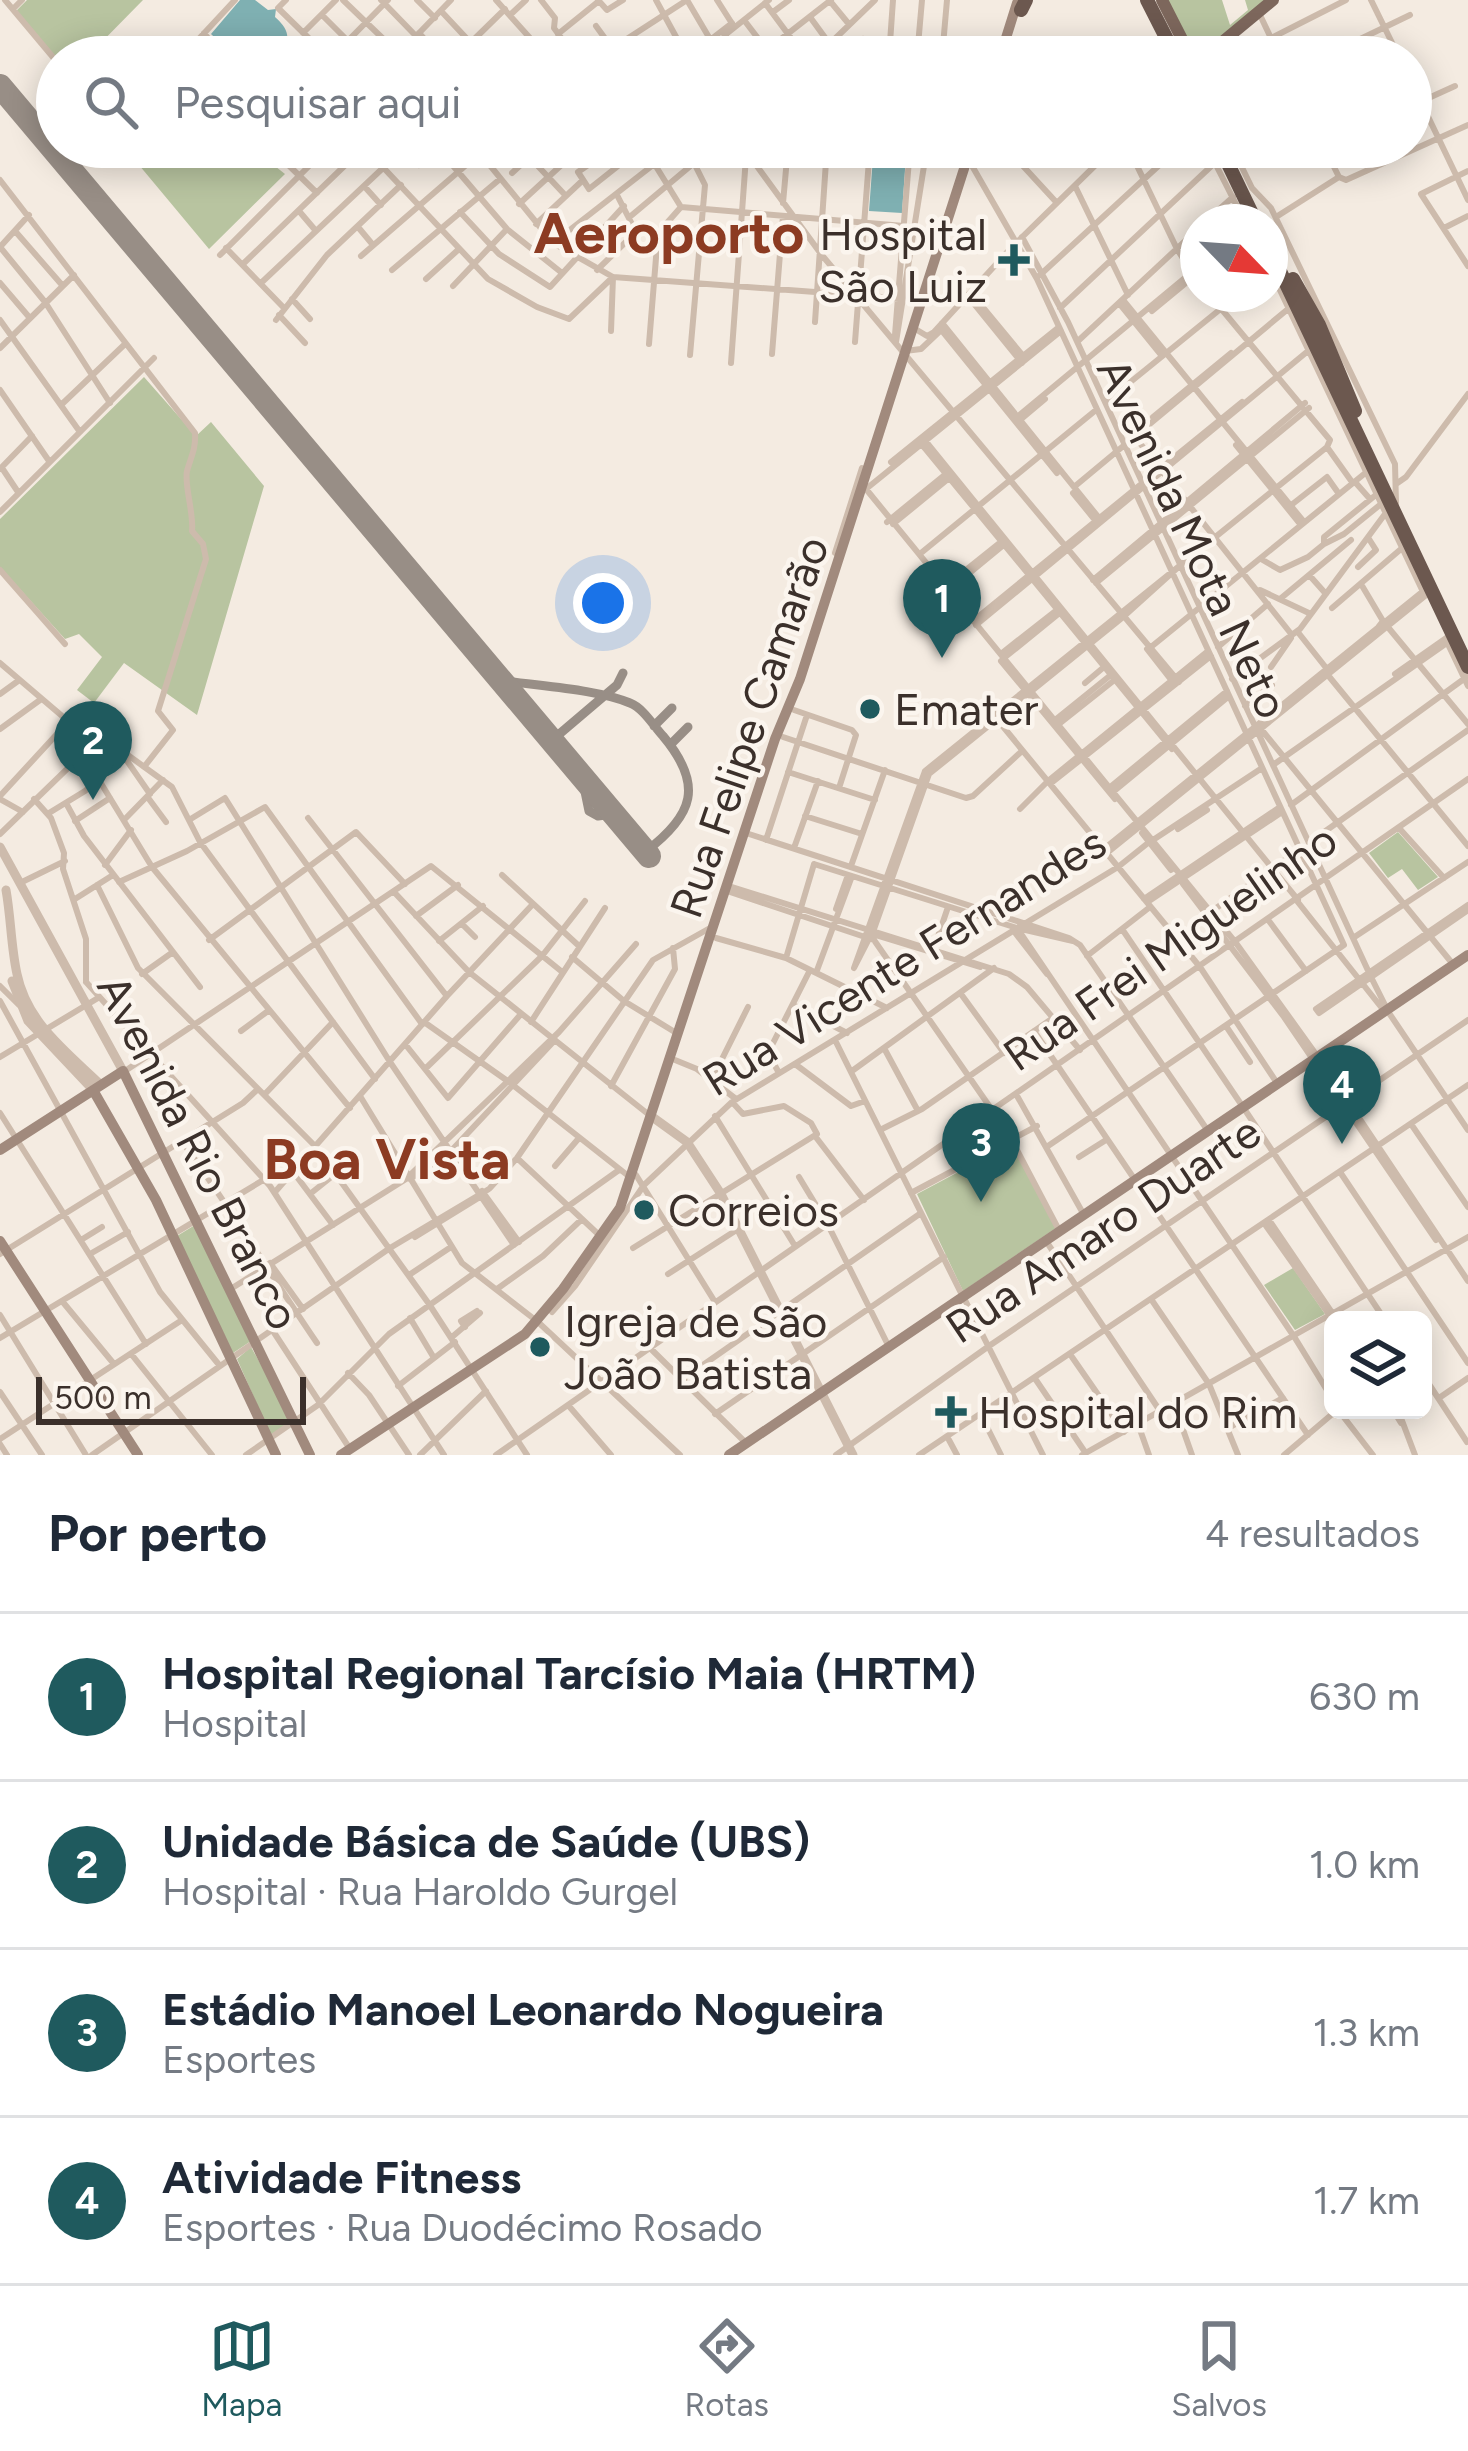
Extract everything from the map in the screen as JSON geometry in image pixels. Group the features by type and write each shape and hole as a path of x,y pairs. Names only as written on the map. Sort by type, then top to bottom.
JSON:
{"highway":[{"path":"1157,2 1174,36"},
{"path":"1233,168 1253,204"},
{"path":"1236,168 1255,204"},
{"path":"1288,280 1315,343"},
{"path":"1288,287 1376,462 1425,591 1467,677"},
{"path":"1376,462 1388,507 1468,652"}],"main road":[{"path":"1229,36 1273,0"},
{"path":"1010,36 1022,2"},
{"name":"Rua Felipe Camarão","path":"673,1062 678,1034 698,995 708,937 879,448 902,349 917,330 967,168"},
{"name":"Rua Felipe Camarão","path":"959,193 969,168"},
{"name":"Rua Felipe Camarão","path":"780,734 794,710 902,349 951,220"},
{"path":"794,710 790,707 795,692"},
{"name":"Rua Felipe Camarão","path":"349,1453 540,1323 626,1205 708,937 731,890 759,798"},
{"path":"732,1455 1468,957"},
{"path":"697,980 693,1000 698,995"},
{"path":"1172,1158 1316,1059"},
{"path":"0,1152 125,1072"},
{"name":"Avenida Rio Branco","path":"125,1072 310,1455"},
{"name":"Avenida Rio Branco","path":"96,1089 174,1236 276,1455"},
{"path":"732,1455 1136,1182"},
{"path":"6,1248 138,1455"}],"street":[{"path":"5,0 36,37"},
{"path":"13,9 22,0"},
{"path":"202,36 235,0"},
{"path":"286,0 278,8 306,36"},
{"path":"303,33 340,0 379,36"},
{"path":"417,0 462,36"},
{"path":"353,36 385,1 418,34 452,0"},
{"path":"496,0 529,36"},
{"path":"478,36 526,0"},
{"path":"541,0 555,18 558,34 598,1 606,10 623,0"},
{"path":"656,0 675,36"},
{"path":"633,36 687,0 708,36"},
{"path":"717,0 733,25"},
{"path":"752,0 769,5 788,34"},
{"path":"716,36 769,5 789,0"},
{"path":"890,36 893,0"},
{"path":"919,36 922,0"},
{"path":"944,36 947,0"},
{"path":"1274,36 1346,0"},
{"path":"1371,0 1388,36"},
{"path":"785,36 831,1 848,23"},
{"path":"837,36 872,1 892,10"},
{"path":"1258,12 1269,36"},
{"path":"322,15 343,36"},
{"path":"1366,36 1409,16"},
{"path":"810,17 824,36"},
{"path":"744,20 756,36"},
{"path":"596,26 603,36"},
{"path":"1432,96 1455,86"},
{"path":"1432,124 1468,200"},
{"path":"1432,141 1468,125"},
{"path":"292,168 317,193"},
{"path":"305,343 262,283 244,263 223,251 307,168"},
{"path":"244,263 343,168"},
{"path":"262,283 383,168"},
{"path":"385,168 473,263 514,296 568,319 613,278"},
{"path":"455,168 507,229 562,273"},
{"path":"361,256 461,168"},
{"path":"493,168 553,243 613,278 901,299"},
{"path":"512,172 516,168"},
{"path":"538,168 566,196"},
{"path":"519,204 557,168"},
{"path":"583,168 578,172 582,182 593,189 618,168"},
{"path":"553,243 648,168"},
{"path":"655,168 681,207 904,226"},
{"path":"631,216 688,168"},
{"path":"690,355 705,185 696,168"},
{"path":"730,363 744,168"},
{"path":"758,168 788,216 1175,681"},
{"path":"783,203 786,168"},
{"path":"815,322 826,168"},
{"path":"855,342 868,168"},
{"path":"902,349 901,260 908,168"},
{"path":"901,299 924,168"},
{"name":"Avenida Mota Neto","path":"974,168 1021,240 1077,342 1097,409 1199,608 1228,693 1344,945 1335,951"},
{"path":"1025,168 1058,203"},
{"path":"902,349 922,349 1094,168"},
{"path":"1137,168 1180,253"},
{"path":"1039,276 1156,168"},
{"path":"1057,311 1207,168"},
{"path":"1227,168 1233,197 1243,204"},
{"path":"1336,168 1343,179"},
{"path":"1287,204 1368,168"},
{"path":"1455,266 1467,262 1421,194 1468,170"},
{"path":"392,270 500,179"},
{"path":"535,225 582,182"},
{"path":"1,184 195,433 194,457 186,476 192,531 203,544 206,559 158,711 173,730 144,767"},
{"path":"280,314 327,255 401,185"},
{"path":"364,186 381,205"},
{"path":"1076,186 1136,321 1303,524"},
{"path":"597,270 637,229 616,195"},
{"path":"1225,204 1233,197"},
{"path":"460,212 489,245 550,287 624,206"},
{"path":"649,344 658,233 681,207"},
{"path":"298,211 316,231"},
{"path":"29,215 0,247 45,302 110,403"},
{"path":"772,354 788,216"},
{"path":"1443,228 1468,216"},
{"path":"358,227 374,245"},
{"path":"453,286 507,229"},
{"path":"15,231 62,285"},
{"path":"1070,349 1180,246"},
{"path":"426,279 460,249"},
{"path":"901,260 911,261"},
{"path":"1,345 74,275"},
{"path":"1288,275 1376,462 1374,497 1324,537 1334,557"},
{"path":"611,331 613,278"},
{"path":"0,284 30,318"},
{"path":"1021,423 1064,381 1180,286"},
{"path":"970,295 1023,359"},
{"path":"292,299 310,320"},
{"path":"974,623 1315,343 1288,309"},
{"name":"Avenida Mota Neto","path":"1057,311 1070,349 1105,402 1124,443 1157,529"},
{"path":"918,555 1216,312"},
{"path":"871,934 924,780 1327,447 1330,440 1307,408 1227,312"},
{"path":"1073,486 1284,312"},
{"path":"0,320 80,432"},
{"path":"917,330 927,336 942,326"},
{"path":"942,326 1096,523"},
{"path":"1060,329 864,488 874,506 947,588 1083,757"},
{"path":"61,404 124,344"},
{"path":"0,512 154,358"},
{"path":"1124,443 1191,388"},
{"path":"0,390 50,461"},
{"path":"1396,484 1468,394"},
{"path":"1094,581 1307,408"},
{"name":"Rua Felipe Camarão","path":"780,734 851,500 871,443 882,428"},
{"path":"18,493 0,467 32,436"},
{"path":"1135,437 1468,847"},
{"path":"922,441 1115,676"},
{"path":"1106,851 1425,591 1401,549 1388,507 1354,482 1327,447"},
{"path":"879,448 893,464"},
{"path":"1044,453 1073,486 1096,523"},
{"path":"1149,648 1376,462 1395,464 1396,484 1388,507 1374,540 1360,549 1358,562"},
{"path":"1289,507 1344,470"},
{"path":"890,523 949,475"},
{"path":"1328,479 1339,494"},
{"path":"1280,599 1388,507"},
{"path":"1260,558 1280,570 1325,544 1348,537"},
{"path":"1348,537 1360,549"},
{"path":"1271,667 1326,594 1376,550 1374,540"},
{"path":"947,588 1004,542"},
{"path":"1332,608 1401,549"},
{"path":"918,555 1234,945 1468,1284"},
{"name":"Avenida Mota Neto","path":"1178,568 1192,614 1258,729 1386,1011"},
{"path":"0,570 65,644"},
{"path":"1310,576 1326,594"},
{"path":"1208,912 1468,727 1383,626 1361,584"},
{"path":"1256,588 1311,614"},
{"path":"1020,808 1268,604"},
{"path":"1003,656 1060,610"},
{"path":"1232,680 1295,633"},
{"path":"1273,765 1450,638"},
{"path":"1087,643 1115,676"},
{"path":"0,663 68,722 100,737 174,789 200,842 375,1079"},
{"path":"1085,683 1104,667"},
{"path":"1057,722 1115,676"},
{"name":"Avenida Mota Neto","path":"1115,676 1386,1011 1468,1130"},
{"path":"1291,805 1467,677"},
{"path":"0,694 18,681"},
{"path":"1245,706 1272,685"},
{"path":"1110,791 1228,693"},
{"path":"0,729 40,700"},
{"path":"794,710 856,735 839,788"},
{"path":"766,840 807,715"},
{"path":"996,717 1200,968 1278,1083"},
{"path":"23,812 0,798 68,722"},
{"path":"1258,729 1454,966"},
{"path":"780,734 966,798 1022,751"},
{"path":"0,834 100,737"},
{"path":"47,813 127,756"},
{"path":"127,756 166,822"},
{"path":"779,1073 767,1055 813,972 885,770"},
{"name":"Rua Vicente Fernandes","path":"637,1179 734,1101 1118,867 1263,770"},
{"path":"788,772 875,800"},
{"name":"Rua Frei Miguelinho","path":"496,1455 1468,779"},
{"path":"99,780 152,867 350,1108"},
{"path":"124,820 164,780"},
{"path":"794,848 818,781"},
{"path":"75,821 110,798"},
{"path":"189,820 225,798 390,1062 516,1243"},
{"path":"34,799 47,813 75,899 88,954 81,986 151,1053 265,1179 444,1455"},
{"path":"66,803 105,865 200,987"},
{"path":"75,899 97,885 152,867 265,807 423,1023 637,1179 715,1302"},
{"path":"1087,956 1180,877 1281,809"},
{"path":"806,816 862,834"},
{"path":"308,818 446,996"},
{"path":"1399,828 1444,878"},
{"path":"105,865 130,830"},
{"path":"209,940 356,832 405,884"},
{"path":"749,834 850,872 1077,943 1208,1131"},
{"name":"Avenida Rio Branco","path":"0,847 125,1072"},
{"path":"785,958 816,859"},
{"path":"2,894 64,861"},
{"path":"1353,938 1468,862"},
{"path":"125,1072 431,866 561,971"},
{"path":"502,875 579,946"},
{"path":"97,885 142,974 316,1147 453,1339 527,1455"},
{"path":"416,916 458,885"},
{"path":"731,890 993,969 1028,987 1080,1050"},
{"path":"394,892 469,972 686,1144 759,1272 846,1452"},
{"path":"2,894 10,971 28,1021"},
{"path":"2,894 20,989 42,1032"},
{"path":"425,1069 542,956 585,901"},
{"path":"933,950 949,902"},
{"path":"275,1192 533,904"},
{"path":"439,941 483,906"},
{"path":"531,1022 605,908"},
{"path":"1359,982 1319,1013 1316,1009 1468,908"},
{"path":"1269,921 1306,971"},
{"path":"462,924 475,937"},
{"path":"1018,927 1324,1385"},
{"path":"1122,928 1379,1311"},
{"path":"871,934 1012,1139 1060,1232"},
{"path":"0,1315 89,1455 390,1248 481,1192 517,1158 653,960 673,947 708,937 785,958 887,1008"},
{"path":"230,1290 451,1151 636,944"},
{"path":"611,1086 675,969 673,947"},
{"path":"1048,1146 1335,951"},
{"path":"142,974 173,952"},
{"path":"572,956 624,1001 678,1034"},
{"path":"850,1072 993,969"},
{"path":"0,986 20,1006"},
{"path":"961,994 1004,1053"},
{"path":"0,1057 98,998"},
{"path":"1,1002 42,1032 96,1089"},
{"path":"1,1002 160,1292 220,1366"},
{"path":"793,1005 847,1033"},
{"path":"712,1079 748,1007"},
{"path":"241,1031 268,1011"},
{"path":"405,1044 448,1098 521,1014"},
{"path":"880,1130 917,1111 1053,1018"},
{"path":"1063,1029 1078,1018"},
{"name":"Rua Amaro Duarte","path":"846,1452 988,1346 1468,1020"},
{"path":"6,1248 261,1092 333,1022"},
{"path":"1226,1026 1250,1062"},
{"path":"1034,1031 1308,1435"},
{"path":"835,1040 1043,1455"},
{"path":"884,1048 917,1111"},
{"path":"673,1062 712,1079 743,1114 784,1106 816,1134 865,1200"},
{"path":"795,1064 853,1107 865,1101"},
{"path":"409,1178 512,1084"},
{"path":"923,1455 1468,1086"},
{"path":"1016,1094 1084,1215"},
{"path":"360,1096 451,1247 474,1273 540,1323 680,1455"},
{"path":"0,1113 146,1344"},
{"path":"715,1116 795,1247"},
{"path":"1412,1125 1468,1207"},
{"path":"911,1193 1036,1126"},
{"path":"633,1248 816,1134"},
{"path":"555,1166 579,1138"},
{"path":"1079,1157 1108,1139"},
{"path":"182,1140 317,1343"},
{"path":"517,1158 598,1234"},
{"path":"247,1455 295,1424 374,1345 619,1169"},
{"path":"294,1173 333,1226"},
{"path":"1340,1173 1468,1364"},
{"path":"310,1195 335,1174"},
{"path":"799,1178 889,1347"},
{"path":"0,1338 265,1179"},
{"name":"Rua Felipe Camarão","path":"550,1310 637,1179"},
{"name":"Rua Felipe Camarão","path":"550,1310 575,1286 626,1205"},
{"path":"680,1381 921,1213"},
{"path":"496,1290 582,1220"},
{"path":"1267,1223 1329,1311"},
{"path":"668,1274 734,1225"},
{"path":"80,1240 102,1227"},
{"path":"90,1254 128,1232"},
{"path":"1342,1311 1468,1237"},
{"path":"1048,1244 1160,1412"},
{"path":"409,1275 451,1247"},
{"path":"715,1414 944,1257"},
{"path":"62,1301 115,1364"},
{"path":"1151,1302 1209,1386 1236,1455"},
{"path":"410,1318 434,1358"},
{"path":"7,1455 0,1442 22,1425 182,1321"},
{"path":"1086,1454 1324,1322"},
{"path":"65,1338 82,1326"},
{"path":"398,1386 465,1327"},
{"path":"272,1330 349,1453"},
{"path":"923,1455 1107,1331"},
{"path":"650,1348 746,1443"},
{"path":"130,1355 210,1455"},
{"path":"1072,1357 1124,1432"},
{"path":"348,1373 410,1455"},
{"path":"1438,1398 1468,1378"},
{"path":"1036,1380 1086,1454"},
{"path":"1086,1454 1102,1451 1209,1386"},
{"path":"1432,1389 1467,1442"},
{"path":"420,1455 487,1391"},
{"path":"0,1392 42,1455"},
{"path":"1226,1429 1283,1398"},
{"path":"568,1405 611,1455"},
{"path":"1175,1407 1192,1455"},
{"path":"982,1417 1001,1455"},
{"path":"1284,1455 1327,1419"},
{"path":"1345,1419 1373,1455"},
{"path":"1400,1419 1415,1455"},
{"path":"1137,1426 1148,1455"},
{"path":"949,1440 958,1455"}],"green space":[{"path":"27,0 143,0 108,36 37,36 16,11"},
{"path":"1165,0 1222,0 1230,25 1248,10 1245,0 1269,0 1224,36 1186,36"},
{"path":"142,168 277,168 285,174 209,249"},
{"path":"144,377 196,436 211,422 264,486 197,715 124,663 94,703 77,690 102,657 79,634 65,639 0,567 0,519"},
{"path":"1398,832 1438,877 1418,890 1402,869 1388,878 1369,853"},
{"path":"1013,1143 1056,1228 963,1291 917,1194"},
{"path":"195,1225 251,1341 233,1353 177,1236"},
{"path":"1293,1268 1324,1315 1295,1330 1264,1285"},
{"path":"251,1347 292,1420 271,1436 237,1359"}],"water":[{"path":"240,0 255,0 268,10 276,9 275,17 287,36 213,36"},
{"path":"872,168 905,168 902,213 869,211"}],"taxiway":[{"path":"546,735 557,736 617,685 623,673"},
{"path":"500,680 616,698 635,705 648,717 684,770 688,798 674,825 645,852"},
{"path":"654,726 672,708"},
{"path":"670,745 688,727"},
{"path":"582,777 589,811 598,816 613,814"}],"runway":[{"path":"0,86 36,129"},
{"path":"69,168 649,856"}],"place":[{"name":"Hospital São Luiz","path":"1014,260"},
{"name":"Hospital Regional Tarcísio Maia (HRTM)","path":"942,658"},
{"name":"Emater","path":"870,709"},
{"name":"Unidade Básica de Saúde (UBS)","path":"93,800"},
{"name":"Atividade Fitness","path":"1342,1144"},
{"name":"Estádio Manoel Leonardo Nogueira","path":"981,1202"},
{"name":"Correios","path":"644,1210"},
{"name":"Igreja de São João Batista","path":"540,1347"},
{"name":"Hospital do Rim","path":"951,1412"}],"district":[{"name":"Aeroporto","path":"669,233"},
{"name":"Boa Vista","path":"387,1159"}]}
